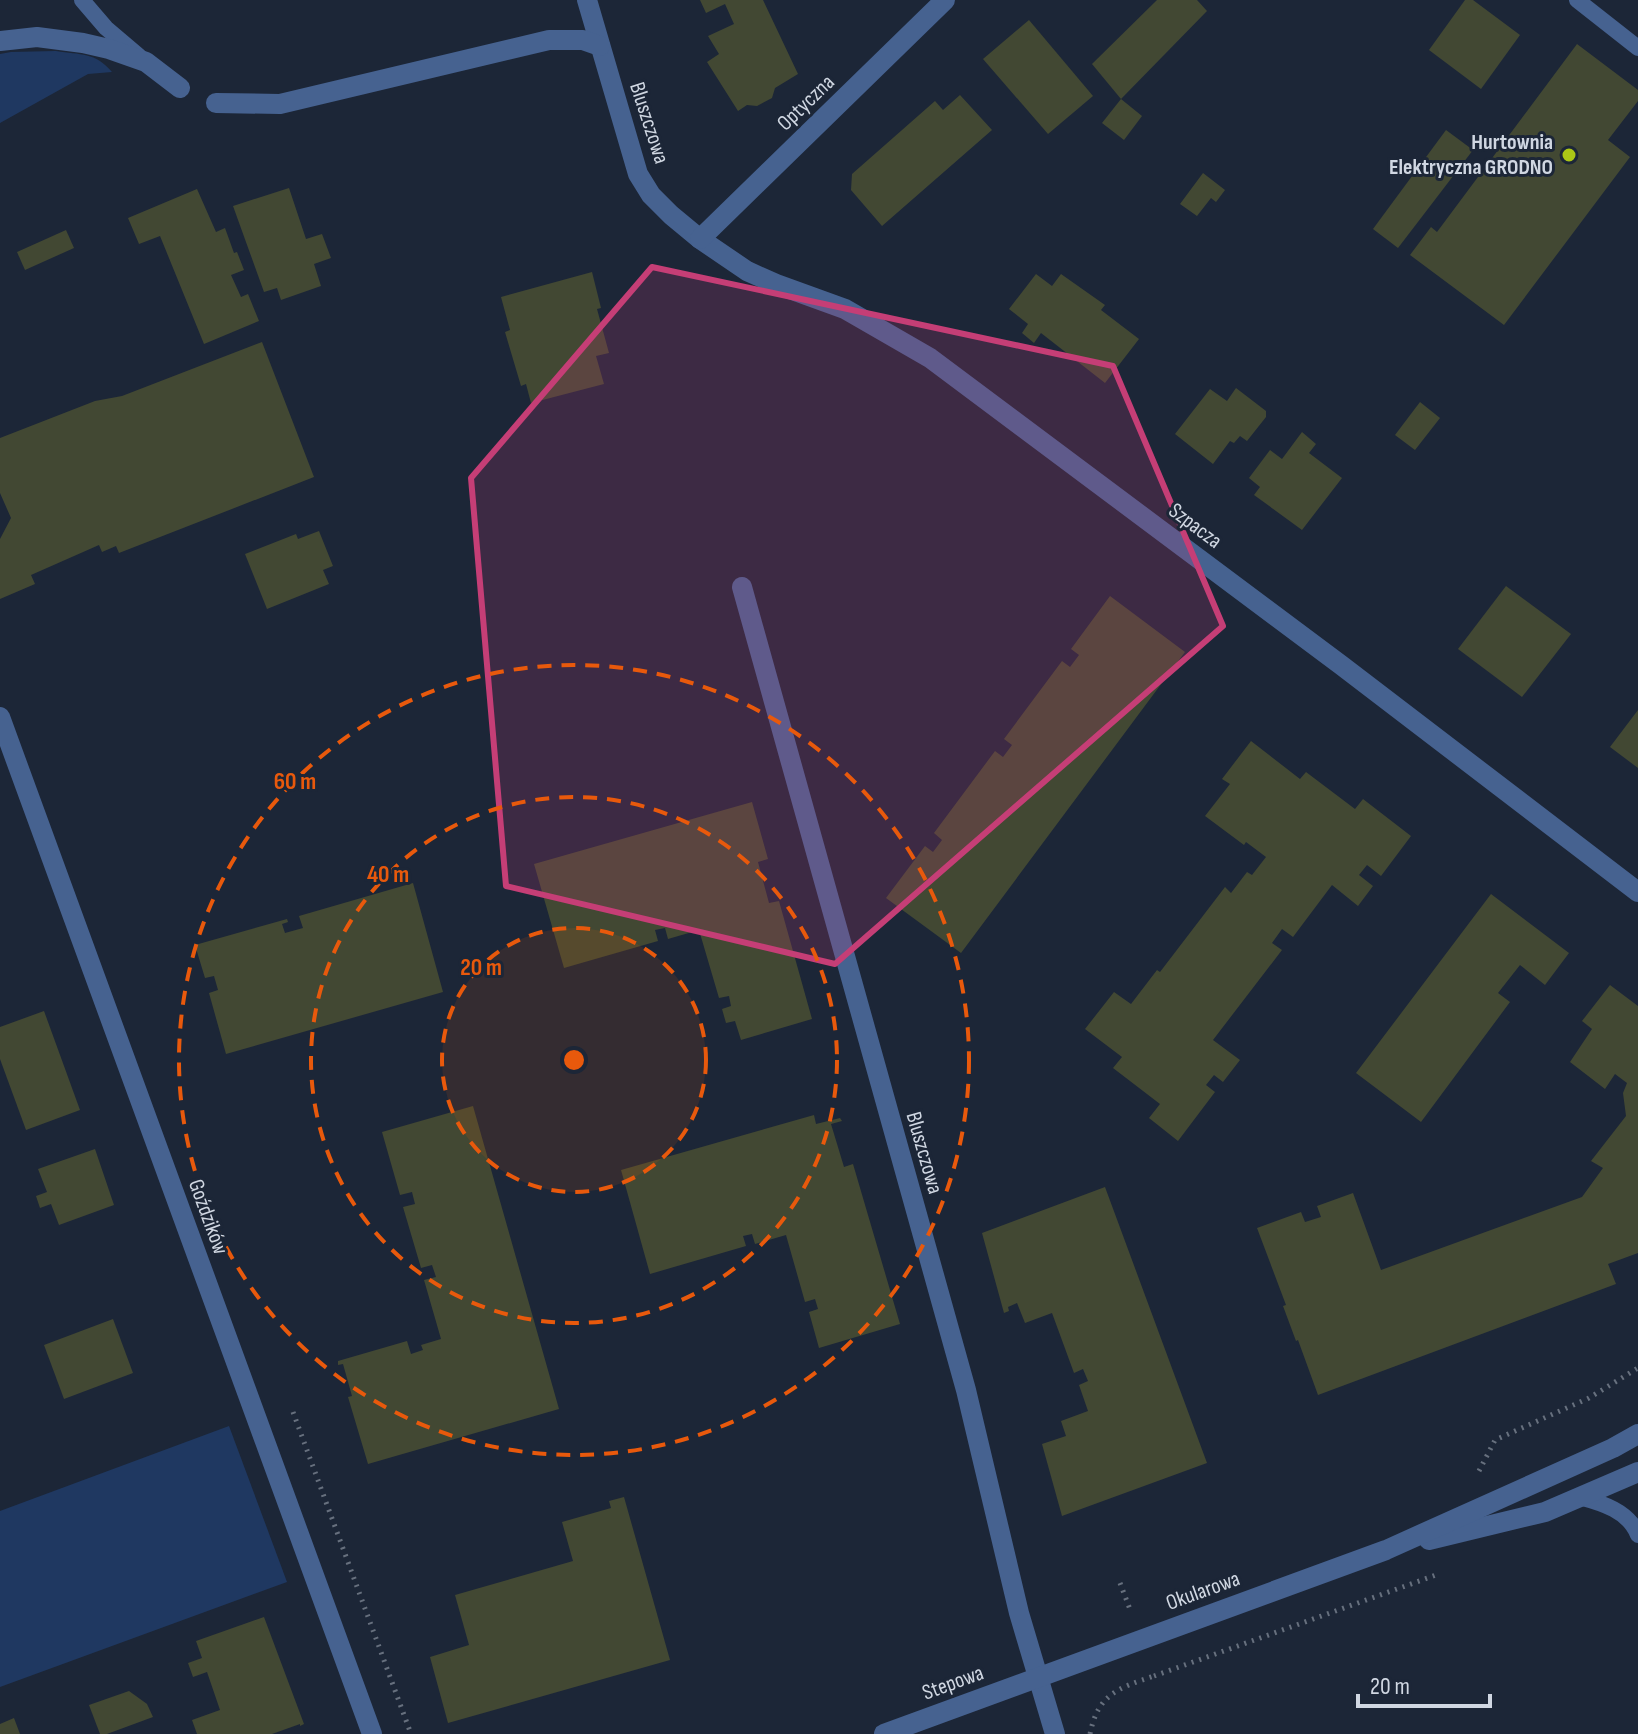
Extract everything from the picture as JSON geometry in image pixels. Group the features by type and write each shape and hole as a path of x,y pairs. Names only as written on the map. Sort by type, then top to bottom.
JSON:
{"street":[{"name":"Bluszczowa","path":"587,0 638,174 651,195 700,239"},
{"name":"Optyczna","path":"700,239 945,0"},
{"path":"0,41 37,37 109,49 146,62 180,88"},
{"path":"216,103 280,104 549,40 583,40 600,46"},
{"name":"Szpacza","path":"700,239 747,271 845,309 930,358 1638,892"},
{"name":"Bluszczowa","path":"742,587 966,1390 1019,1613 1055,1734"},
{"name":"Goździków","path":"0,717 372,1734"},
{"name":"Okularowa","path":"1038,1677 1386,1550 1638,1434"},
{"name":"Okularowa","path":"1386,1550 1545,1512 1638,1472"},
{"name":"Stepowa","path":"884,1734 1038,1677"}],"lane":[{"path":"82,0 106,28 146,62"},
{"path":"1577,0 1638,48"},
{"path":"1579,1497 1597,1502 1628,1518 1638,1535"}],"path":[{"path":"1495,1440 1589,1398 1638,1368"},
{"path":"1154,1676 1436,1575"}],"highlighted area":[{"path":"652,267 1113,366 1223,626 835,964 506,886 471,478"}],"shaded area":[{"path":"56,51 93,58 112,72 88,74 0,123 0,54"},
{"path":"229,1426 287,1582 0,1687 0,1511"}],"building":[{"path":"700,0 763,0 798,74 775,88 772,98 738,111 707,62 719,54 708,36 734,24 725,4 706,13"},
{"path":"1157,0 1197,0 1207,11 1121,99 1092,64"},
{"path":"1465,0 1473,0 1520,35 1481,89 1429,50"},
{"path":"1029,20 1093,96 1048,134 983,59"},
{"path":"1577,44 1638,90 1638,101 1608,140 1630,157 1504,325 1410,255 1431,227 1437,232"},
{"path":"960,95 992,130 882,226 851,190 852,174 935,101 943,110"},
{"path":"1121,99 1142,116 1124,140 1102,123"},
{"path":"1446,130 1473,150 1398,248 1373,229"},
{"path":"1203,173 1225,190 1216,202 1211,198 1197,216 1180,204"},
{"path":"289,188 306,239 322,234 331,258 314,264 321,286 281,300 277,288 264,292 233,206"},
{"path":"197,189 216,232 225,228 234,253 237,252 244,270 231,275 241,297 248,294 259,321 204,344 160,236 139,244 128,218"},
{"path":"66,230 74,248 25,270 17,252"},
{"path":"592,272 601,308 597,309 609,353 596,356 604,384 531,403 526,384 521,386 505,332 510,330 501,297"},
{"path":"1036,274 1052,286 1061,274 1105,305 1101,310 1139,339 1105,383 1041,333 1034,343 1022,333 1028,324 1009,309"},
{"path":"262,342 314,477 119,553 116,546 102,552 99,545 31,575 35,584 0,599 0,539 11,518 0,493 0,438 95,401 122,396"},
{"path":"1236,388 1266,411 1266,417 1247,441 1240,436 1234,443 1230,441 1213,464 1175,434 1210,389 1227,401"},
{"path":"1420,402 1440,418 1415,450 1395,435"},
{"path":"1302,432 1316,444 1309,453 1342,478 1302,530 1254,495 1260,487 1249,478 1270,450 1282,459"},
{"path":"319,531 333,566 323,570 329,584 267,609 245,554 296,534 298,539"},
{"path":"1506,586 1571,634 1522,697 1458,649"},
{"path":"1110,596 1185,652 961,953 886,898 925,846 933,852 942,840 934,833 995,751 1003,757 1012,745 1004,739 1062,661 1070,667 1079,655 1071,649"},
{"path":"1638,710 1638,768 1610,747"},
{"path":"1251,741 1300,779 1306,772 1355,809 1363,799 1411,836 1381,876 1367,865 1359,875 1373,886 1358,906 1332,885 1293,937 1282,929 1272,943 1282,950 1213,1040 1240,1060 1223,1082 1214,1075 1206,1085 1215,1092 1178,1141 1149,1118 1160,1104 1113,1068 1122,1057 1085,1029 1114,992 1131,1004 1157,970 1160,972 1225,887 1231,893 1247,872 1252,875 1266,857 1205,816 1230,784 1222,779"},
{"path":"752,802 768,859 758,862 769,903 779,901 812,1019 741,1040 735,1021 726,1023 722,1009 731,1006 729,996 719,998 699,930 668,939 665,928 655,930 658,941 564,968 534,864"},
{"path":"413,883 443,992 226,1054 209,993 218,990 214,976 205,978 195,945 287,919 288,922 282,924 285,933 303,928 299,916"},
{"path":"1491,894 1569,953 1545,985 1520,965 1498,993 1510,1002 1421,1122 1356,1073"},
{"path":"1610,985 1638,1006 1638,1253 1608,1264 1616,1284 1318,1395 1257,1228 1301,1212 1305,1222 1321,1217 1317,1206 1353,1193 1381,1270 1582,1197 1603,1168 1591,1161 1626,1116 1623,1093 1627,1083 1615,1074 1605,1089 1570,1062 1592,1029 1582,1021"},
{"path":"44,1011 80,1110 26,1130 0,1059 0,1027"},
{"path":"473,1106 559,1409 368,1464 348,1397 352,1396 343,1364 338,1365 338,1361 407,1341 411,1354 423,1350 421,1345 441,1339 424,1280 436,1277 432,1265 421,1268 403,1207 415,1204 412,1192 400,1195 382,1132"},
{"path":"814,1115 816,1124 840,1118 842,1121 831,1124 844,1167 853,1164 900,1324 819,1348 809,1312 818,1309 815,1299 805,1302 786,1235 755,1244 752,1234 743,1236 746,1246 650,1274 621,1170"},
{"path":"95,1149 114,1205 59,1225 51,1204 40,1208 36,1196 47,1192 38,1169"},
{"path":"1105,1187 1207,1463 1062,1516 1042,1444 1066,1436 1061,1421 1088,1411 1079,1385 1088,1381 1083,1369 1074,1373 1052,1313 1025,1323 1017,1303 1004,1313 982,1233"},
{"path":"113,1319 133,1373 64,1399 44,1345"},
{"path":"624,1497 670,1660 448,1723 430,1657 469,1645 455,1595 573,1561 562,1522 611,1508 609,1501"},
{"path":"264,1617 304,1724 272,1734 197,1734 192,1720 220,1710 207,1672 193,1677 188,1663 202,1658 196,1641"},
{"path":"129,1691 147,1704 153,1717 100,1734 89,1705"},
{"path":"14,1718 20,1734 0,1734 0,1724"}],"place":[{"name":"Hurtownia Elektryczna GRODNO","path":"1569,155"}]}
